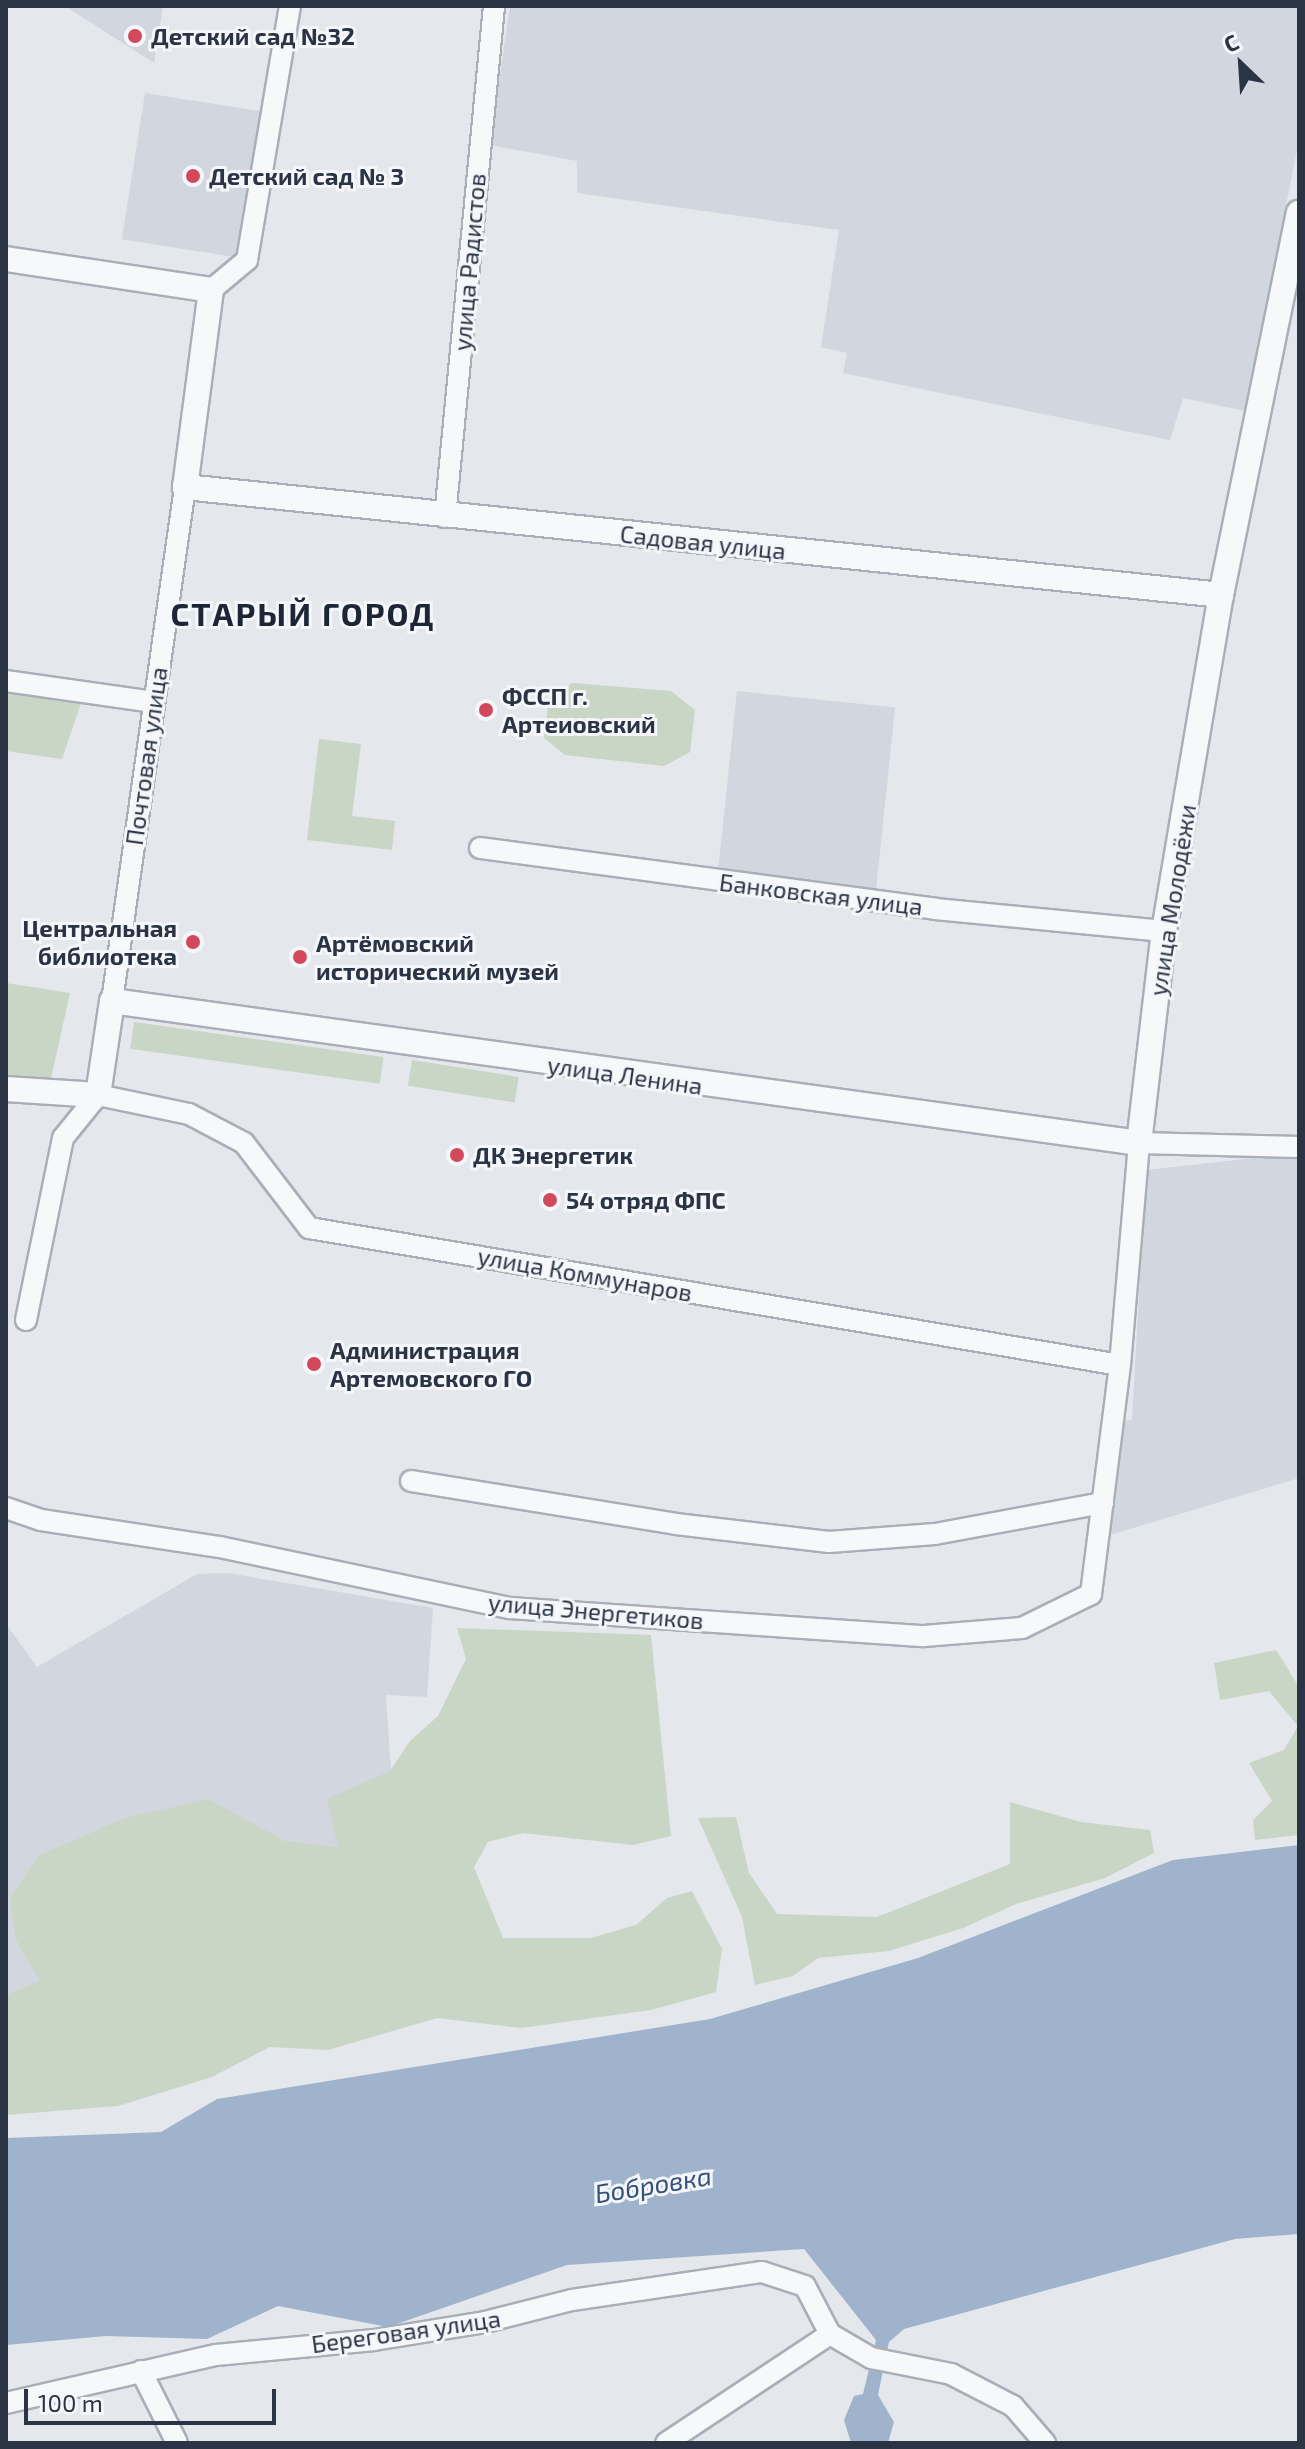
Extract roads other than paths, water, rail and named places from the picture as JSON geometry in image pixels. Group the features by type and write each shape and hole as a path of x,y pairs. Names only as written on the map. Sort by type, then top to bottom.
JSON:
{"street":[{"path":"6,259 211,290 247,260 290,6"},
{"name":"улица Радистов","path":"445,517 494,6"},
{"name":"улица Молодёжи","path":"1091,1594 1120,1365 1139,1143 1164,931 1221,595 1299,213"},
{"name":"Почтовая улица","path":"98,1095 211,290"},
{"name":"Садовая улица","path":"185,487 445,517 1221,595"},
{"path":"6,681 153,702"},
{"name":"Банковская улица","path":"480,848 935,909 1164,931"},
{"name":"улица Ленина","path":"112,1001 1139,1143"},
{"path":"6,1089 50,1096 98,1095"},
{"path":"26,1320 63,1138 98,1095"},
{"name":"улица Коммунаров","path":"98,1095 189,1114 244,1143 309,1228 1120,1365"},
{"path":"1139,1143 1299,1147"},
{"path":"411,1481 676,1524 829,1542 935,1534 1103,1503"},
{"name":"улица Энергетиков","path":"6,1508 41,1520 220,1547 510,1608 924,1636 1022,1628 1091,1594"},
{"name":"Береговая улица","path":"6,2403 216,2355 374,2340 485,2322 572,2300 762,2272 805,2286 830,2334"},
{"path":"666,2443 830,2334 880,2361 951,2374 1013,2406 1045,2443"},
{"path":"141,2371 177,2443"}],"water":[{"name":"Бобровка","path":"1299,1845 1299,2234 1235,2239 904,2329 889,2342 878,2395 894,2422 888,2443 851,2443 844,2420 854,2396 863,2394 876,2340 804,2249 567,2265 388,2327 278,2306 207,2339 106,2336 6,2345 6,2138 161,2132 217,2099 710,2019 918,1958 1173,1860"}],"place":[{"name":"Детский сад №32","path":"135,36"},
{"name":"Детский сад № 3","path":"193,176"},
{"name":"ФССП г. Артеиовский","path":"486,710"},
{"name":"Центральная библиотека","path":"193,942"},
{"name":"Артёмовский исторический музей","path":"300,957"},
{"name":"ДК Энергетик","path":"457,1155"},
{"name":"54 отряд ФПС","path":"550,1200"},
{"name":"Администрация Артемовского ГО","path":"314,1364"}],"district":[{"name":"СТАРЫЙ ГОРОД","path":"303,613"}]}
